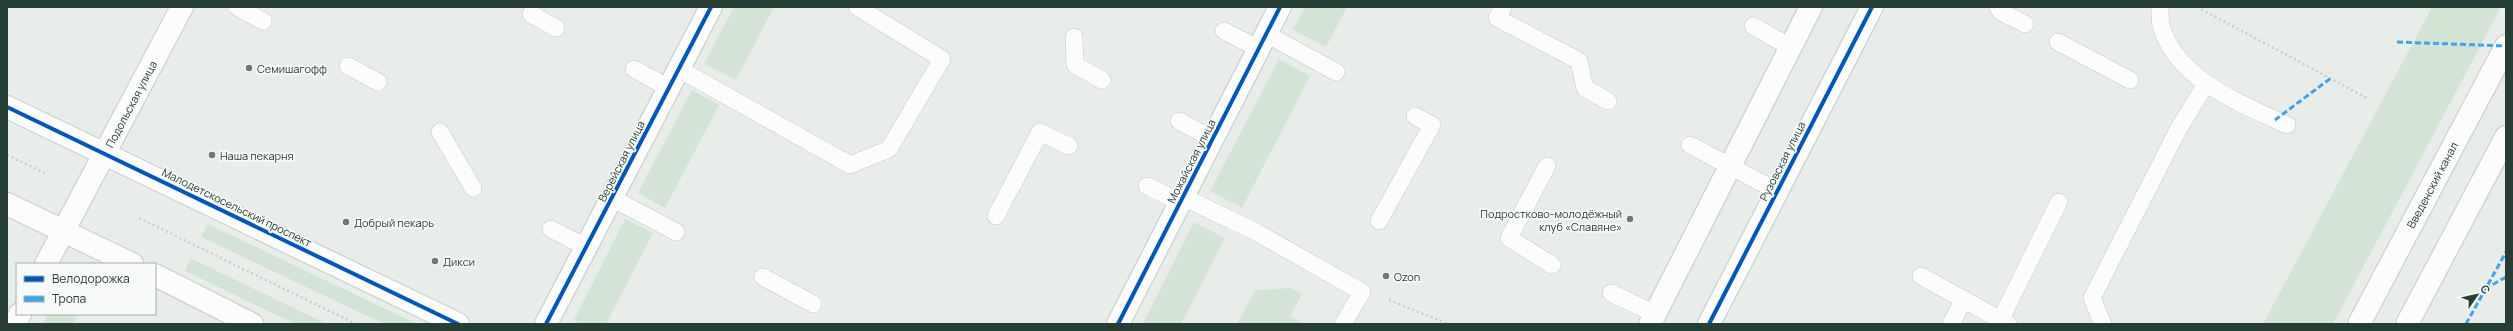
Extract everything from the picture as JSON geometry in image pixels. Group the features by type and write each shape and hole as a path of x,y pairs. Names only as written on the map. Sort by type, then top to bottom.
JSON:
{"street":[{"name":"Верейская улица","path":"546,324 711,7"},
{"name":"Можайская улица","path":"1118,324 1280,7"},
{"path":"1652,319 1811,7"},
{"name":"Рузовская улица","path":"1708,324 1872,7"},
{"name":"Подольская улица","path":"47,263 104,154 177,9"},
{"name":"Введенский канал","path":"2359,324 2506,46"},
{"name":"Малодетскосельский проспект","path":"7,107 458,324"},
{"path":"2407,324 2506,137"},
{"path":"7,204 130,263"},
{"path":"156,276 252,324"},
{"path":"15,324 20,315"}],"lane":[{"path":"237,7 264,21"},
{"path":"634,69 674,78 850,165 890,149 942,59 857,7"},
{"path":"1503,7 1497,18 1579,61 1585,88 1608,102"},
{"path":"1998,7 2001,12 2024,24"},
{"path":"2160,7 2161,25 2176,56 2206,84 2287,126"},
{"path":"531,14 556,28"},
{"path":"1753,26 1790,47"},
{"path":"1224,31 1263,41 1336,72"},
{"path":"1074,37 1075,65 1102,80"},
{"path":"2058,42 2130,80"},
{"path":"348,66 378,82"},
{"path":"2103,324 2092,298 2179,128 2206,84"},
{"path":"1379,221 1432,125 1415,116"},
{"path":"1179,121 1213,139"},
{"path":"440,132 474,188"},
{"path":"996,216 1040,132 1069,146"},
{"path":"1690,145 1777,191"},
{"path":"1547,166 1509,238 1552,265"},
{"path":"1147,186 1182,199 1256,232 1362,292 1343,324"},
{"path":"612,198 676,232"},
{"path":"1921,276 2004,322 2059,202"},
{"path":"551,228 586,247"},
{"path":"763,277 813,304"},
{"path":"1611,294 1652,319"},
{"path":"1951,324 1964,299"}],"path":[{"path":"2197,7 2367,98"},
{"path":"7,155 45,173"},
{"path":"139,218 356,324"},
{"path":"1362,292 1448,324"}],"green space":[{"path":"734,7 774,7 736,80 704,64"},
{"path":"1305,7 1347,7 1326,47 1293,30"},
{"path":"2432,7 2501,7 2333,324 2263,324"},
{"path":"1279,59 1310,76 1242,208 1210,191"},
{"path":"692,90 719,105 665,208 638,193"},
{"path":"625,219 653,233 606,324 581,324 574,320"},
{"path":"1194,222 1225,238 1181,324 1143,324"},
{"path":"208,224 417,324 384,324 201,237"},
{"path":"190,258 327,324 295,324 185,271"},
{"path":"1291,288 1302,294 1290,316 1304,324 1237,324 1255,290"},
{"path":"48,315 78,315 73,324 43,324"}],"marked path":[{"path":"2397,42 2506,46"},
{"path":"2275,120 2331,78"},
{"path":"2466,324 2506,252"},
{"path":"2485,289 2506,277"}],"cycle path":[{"path":"546,324 711,7"},
{"path":"1118,324 1280,7"},
{"path":"1709,324 1872,7"},
{"path":"7,107 458,324"}],"place":[{"name":"Семишагофф","path":"249,68"},
{"name":"Наша пекарня","path":"212,155"},
{"name":"Подростково-молодёжный клуб «Славяне»","path":"1630,219"},
{"name":"Добрый пекарь","path":"346,222"},
{"name":"Дикси","path":"435,261"},
{"name":"Ozon","path":"1386,276"}]}
